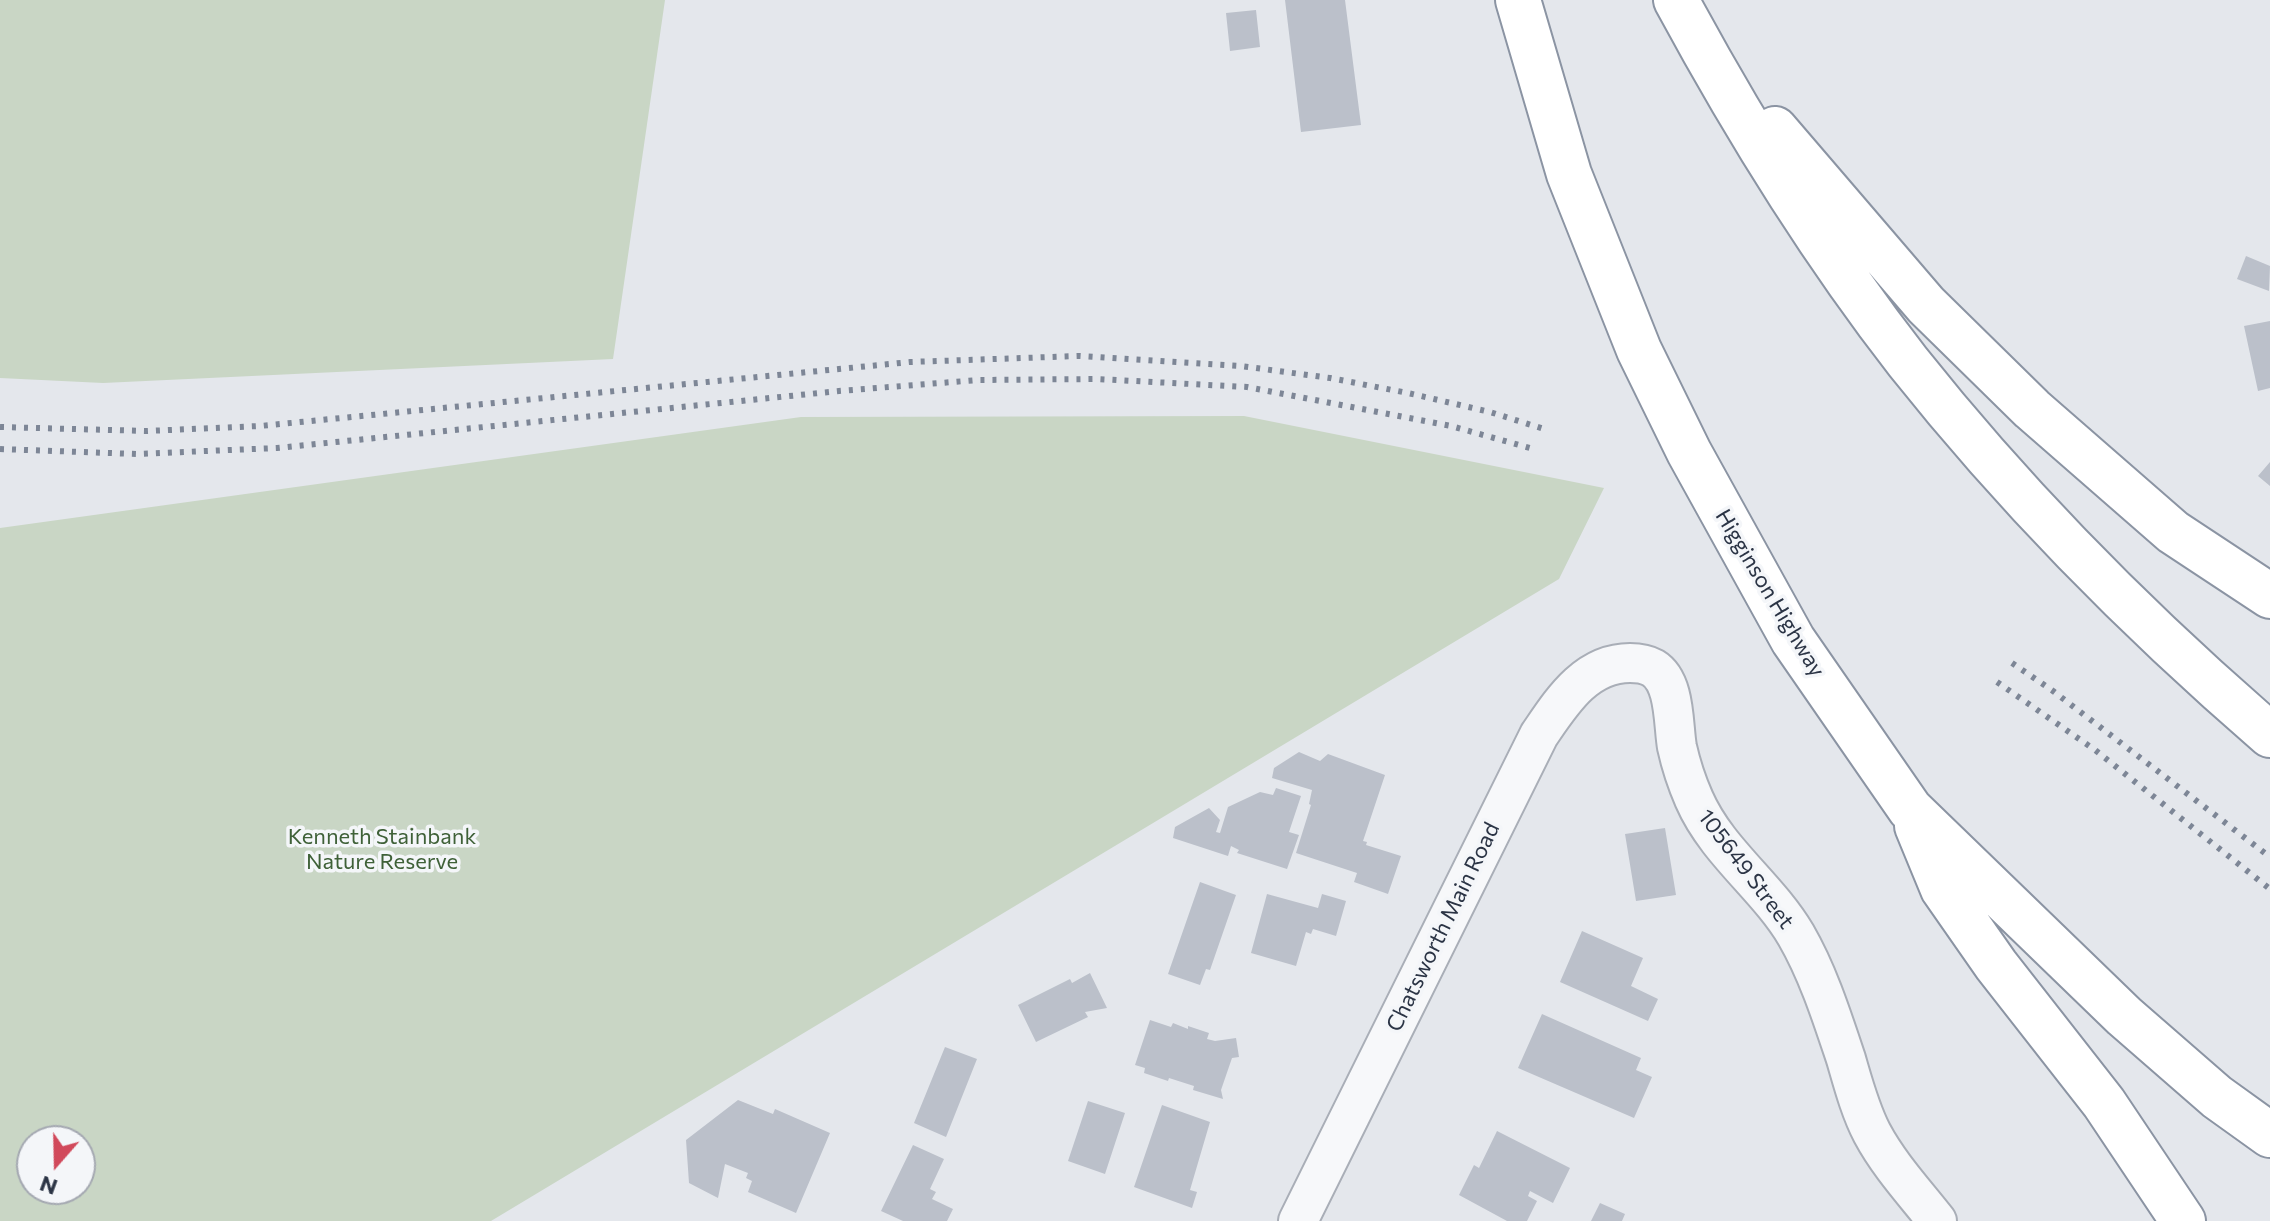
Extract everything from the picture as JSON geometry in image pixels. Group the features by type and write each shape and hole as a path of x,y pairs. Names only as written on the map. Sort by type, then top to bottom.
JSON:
{"highway":[{"name":"Higginson Highway","path":"1518,0 1569,174 1652,376 1689,452 1793,640 1910,809 2124,1016 2217,1097 2270,1135"},
{"path":"1676,0 1818,237 1908,361 2076,554 2182,659 2270,735"},
{"path":"1697,39 1926,305 1984,364 2101,473 2173,532 2270,596"},
{"path":"1910,809 1943,889 1996,965 2104,1103 2183,1221"}],"street":[{"name":"Chatsworth Main Road","path":"1298,1221 1539,735 1566,696 1585,679 1621,663"},
{"name":"105649 Street","path":"1621,663 1651,667 1660,674 1667,688 1677,749 1686,781 1701,815 1714,835 1778,908 1797,936 1817,978 1872,1133 1937,1221"}],"green space":[{"path":"0,0 665,0 613,359 103,383 0,378"},
{"name":"Kenneth Stainbank Nature Reserve","path":"1244,416 1604,488 1559,579 491,1221 0,1221 0,528 801,417"}],"building":[{"path":"1285,0 1345,0 1361,125 1301,132"},
{"path":"1256,10 1260,47 1230,51 1226,13"},
{"path":"2246,256 2270,266 2269,291 2237,279"},
{"path":"2270,321 2270,388 2258,391 2244,326"},
{"path":"2270,462 2270,486 2258,476"},
{"path":"1299,752 1320,761 1328,754 1385,775 1363,841 1367,842 1366,845 1401,856 1388,894 1354,882 1357,873 1296,853 1311,805 1312,790 1272,778 1274,768"},
{"path":"1276,788 1301,796 1289,832 1299,835 1287,869 1237,853 1239,850 1231,846 1228,856 1173,838 1175,827 1209,808 1220,820 1216,832 1220,833 1228,807 1260,792 1273,795"},
{"path":"1665,828 1676,895 1636,901 1625,834"},
{"path":"1200,882 1236,895 1210,970 1206,969 1200,985 1168,974"},
{"path":"1267,894 1318,908 1322,894 1346,901 1336,936 1313,929 1311,934 1306,932 1296,966 1251,953"},
{"path":"1582,931 1643,958 1631,986 1658,999 1648,1021 1560,982"},
{"path":"1090,973 1107,1008 1085,1012 1088,1017 1036,1042 1018,1005 1070,979 1072,983"},
{"path":"1542,1014 1641,1058 1636,1070 1652,1077 1634,1118 1518,1068"},
{"path":"1150,1020 1171,1027 1173,1023 1188,1029 1188,1026 1209,1033 1207,1039 1215,1041 1236,1038 1239,1057 1232,1058 1221,1090 1223,1099 1193,1090 1194,1086 1144,1073 1145,1068 1135,1065"},
{"path":"945,1047 977,1059 946,1137 914,1123"},
{"path":"738,1100 773,1114 775,1109 830,1133 796,1213 748,1192 752,1181 746,1178 748,1173 725,1164 718,1198 689,1183 686,1140"},
{"path":"1088,1101 1125,1113 1105,1174 1068,1161"},
{"path":"1162,1105 1210,1122 1190,1190 1197,1192 1192,1208 1134,1187"},
{"path":"1497,1131 1570,1168 1553,1203 1530,1191 1528,1196 1537,1201 1527,1221 1507,1221 1459,1195 1474,1165 1479,1168"},
{"path":"913,1145 944,1159 930,1189 936,1192 932,1199 953,1209 947,1221 903,1221 881,1211"},
{"path":"1600,1203 1625,1214 1622,1221 1591,1221"}],"railway":[{"path":"0,427 147,431 260,426 910,362 1079,356 1241,366 1330,378 1490,412 1544,429"},
{"path":"0,449 136,454 277,448 839,391 978,380 1097,379 1247,387 1451,426 1537,450"},
{"path":"2012,663 2270,857"},
{"path":"1997,682 2095,750 2270,889"}]}
